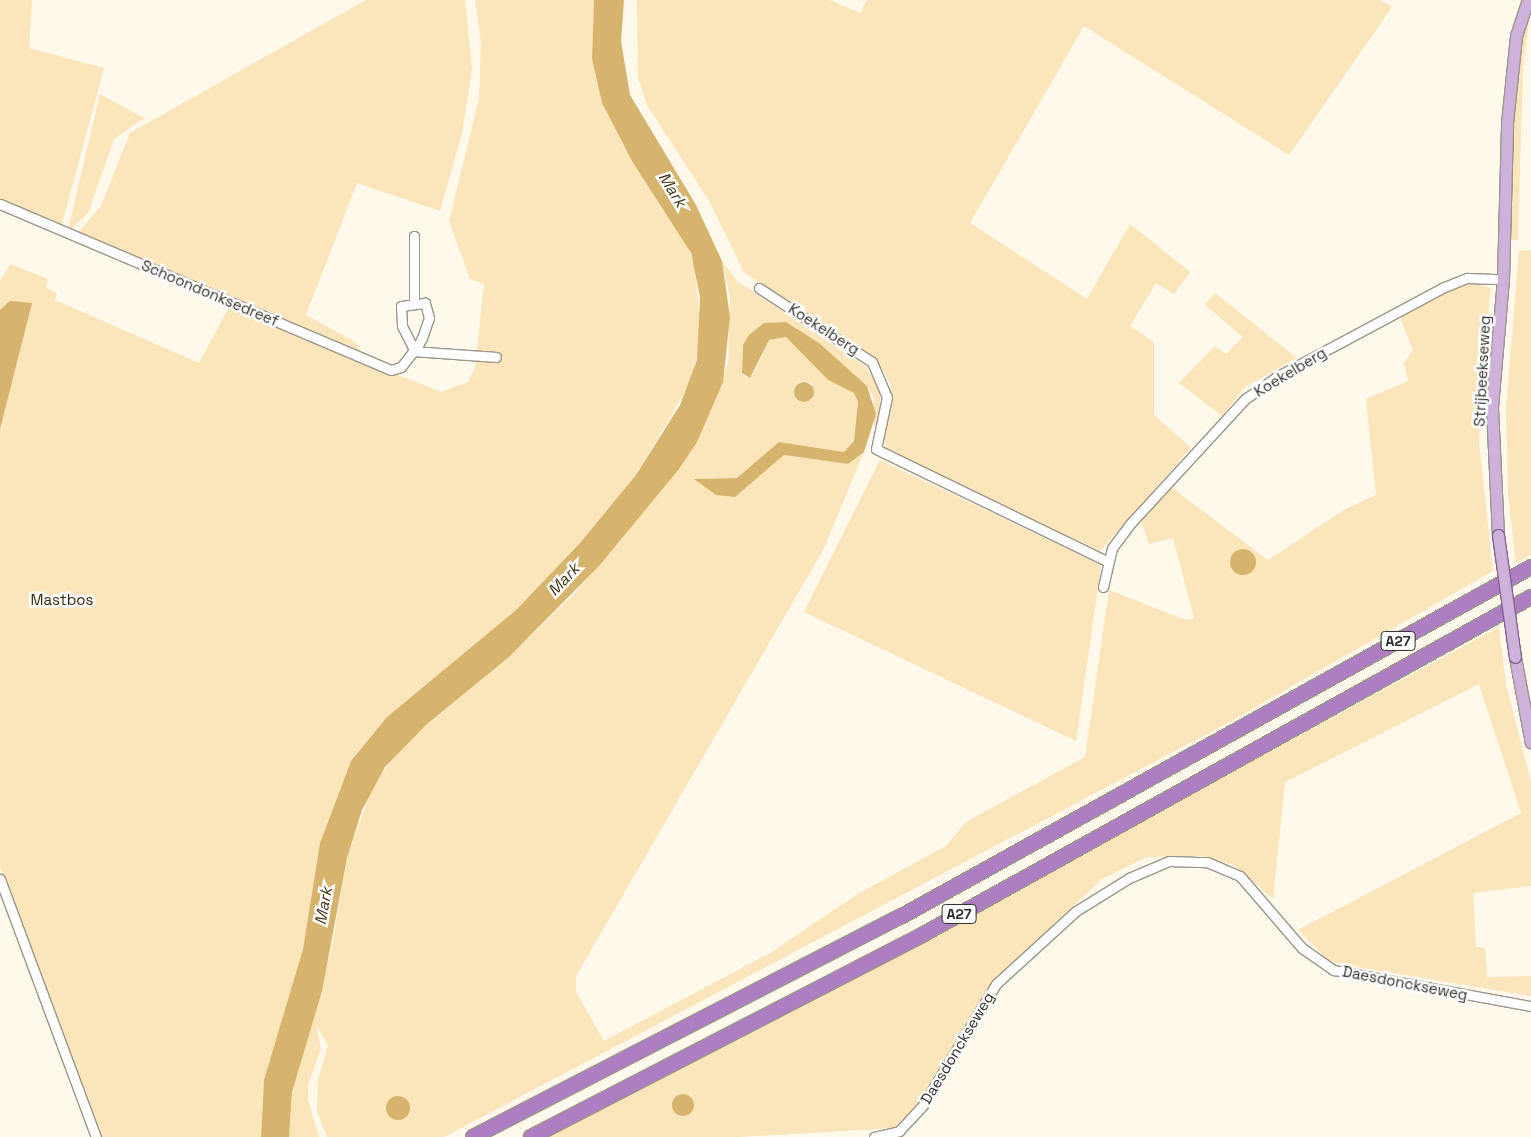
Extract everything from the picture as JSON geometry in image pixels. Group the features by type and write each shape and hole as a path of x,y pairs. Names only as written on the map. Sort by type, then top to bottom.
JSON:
{"highway":[{"name":"A27","path":"472,1137 902,916 1531,567"},
{"name":"A27","path":"531,1137 924,934 1531,598"}],"main road":[{"name":"Strijbeekseweg","path":"1528,0 1516,36 1507,123 1503,279 1492,407 1498,535 1515,657 1531,743"}],"street":[{"name":"Schoondonksedreef","path":"0,204 390,370 401,367 414,350 427,327 428,304 414,302"},
{"path":"414,236 414,302 404,303 401,313 414,350 496,357"},
{"name":"Koekelberg","path":"1103,587 1107,561 1118,540 1160,489 1262,386 1442,288 1467,278 1503,279"},
{"name":"Koekelberg","path":"759,288 872,362 886,397 876,449 1107,561"},
{"name":"Daesdonckseweg","path":"874,1137 903,1134 923,1105 996,984 1076,911 1128,878 1169,861 1207,862 1240,876 1302,948 1334,970 1531,1006"},
{"path":"0,879 96,1137"}],"green space":[{"path":"0,0 32,0 29,48 104,68 61,227 0,207"},
{"path":"366,0 465,0 472,69 462,133 440,211 357,183 306,315 357,343 360,351 77,234 101,206 130,133"},
{"name":"Mastbos","path":"475,0 594,0 592,59 602,103 632,161 685,239 695,269 701,339 691,381 636,475 580,543 516,610 387,717 351,761 320,843 303,949 264,1080 261,1137 102,1137 0,867 0,281 10,264 48,279 46,287 57,294 55,300 199,363 229,307 441,392 468,382 475,368 484,284 470,279 449,221 479,99 481,41"},
{"path":"637,0 830,0 860,13 867,0 1379,0 1392,7 1289,155 1084,26 970,223 1087,299 1130,224 1190,272 1174,294 1156,283 1130,326 1154,342 1154,415 1191,448 1100,551 887,450 884,440 891,386 882,368 744,272 709,201 647,105 638,77"},
{"path":"1531,7 1523,67 1518,240 1511,240 1513,115 1522,36"},
{"path":"100,94 144,118 114,139 88,213 68,231"},
{"path":"1531,250 1531,555 1516,563 1508,495 1506,409 1519,251"},
{"path":"722,261 737,281 866,367 880,389 880,410 874,428 874,398 867,386 794,326 764,323 743,345 742,373 746,378 753,375 769,340 786,337 828,380 854,393 858,402 854,441 845,452 779,442 737,478 695,479 741,492 784,455 848,464 864,452 823,550 576,976 576,992 604,1041 772,952 856,895 946,846 966,822 1085,757 1109,590 1186,620 1194,618 1173,538 1149,544 1141,520 1171,487 1268,560 1344,510 1376,495 1366,399 1408,381 1404,363 1413,350 1399,315 1470,282 1491,288 1481,373 1479,441 1493,571 1226,724 444,1137 327,1137 317,1111 318,1080 328,1046 316,1025 321,1049 308,1085 308,1100 319,1137 289,1137 292,1092 332,946 347,858 373,785 402,746 509,657 576,592 697,442 728,364 730,297","holes":["800,381 812,383 813,399 795,395"]},
{"path":"1215,293 1297,358 1245,387 1222,416 1179,383 1215,346 1226,354 1243,337 1205,305"},
{"path":"880,460 1101,565 1076,741 804,612"},
{"path":"1499,627 1506,685 1531,782 1531,886 1473,893 1476,947 1485,948 1487,977 1531,976 1531,996 1345,965 1328,960 1298,930 1521,813 1479,684 1285,782 1273,899 1234,865 1200,856 1147,857 1102,879 990,985 912,1114 894,1128 739,1137 543,1137 954,923"}],"water":[{"name":"Mark","path":"594,0 624,0 621,41 630,95 696,205 722,261 730,317 723,382 697,442 679,469 599,566 509,657 426,725 385,767 362,810 347,858 322,991 292,1092 289,1137 261,1137 264,1080 303,949 320,843 351,761 387,717 516,610 580,543 636,475 680,405 697,360 700,297 691,253 632,161 602,103 592,59"},
{"path":"10,301 32,303 0,429 0,310"},
{"path":"786,322 819,343 867,386 876,414 864,452 848,464 784,455 735,497 716,495 694,479 737,478 779,442 844,452 854,441 858,402 854,393 828,380 786,337 769,340 750,378 742,373 743,345 749,335 764,323"},
{"path":"800,382 808,382 814,388 814,396 808,402 800,402 794,396 794,388"},
{"path":"1243,549 1252,553 1256,562 1252,571 1243,575 1234,571 1230,562 1234,553"},
{"path":"683,1094 693,1101 694,1105 687,1115 683,1116 673,1109 672,1105 679,1095"},
{"path":"398,1096 407,1099 410,1108 407,1117 398,1120 389,1117 386,1108 389,1099"}]}
